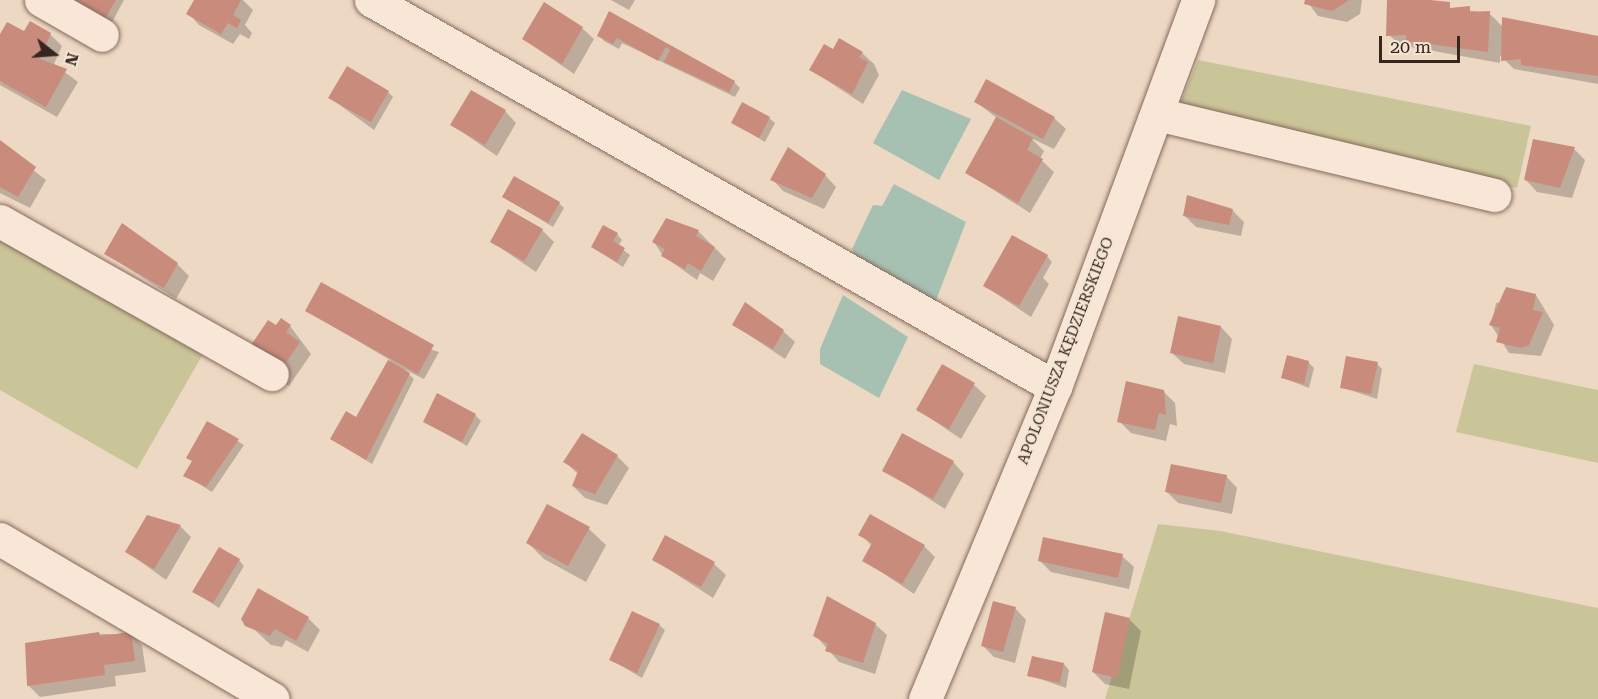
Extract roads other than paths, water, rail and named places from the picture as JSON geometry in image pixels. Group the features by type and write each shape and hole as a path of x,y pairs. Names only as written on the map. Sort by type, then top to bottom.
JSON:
{"street":[{"path":"41,0 102,35"},
{"path":"371,0 1054,387"},
{"name":"APOLONIUSZA KĘDZIERSKIEGO","path":"925,699 1054,387 1198,0"},
{"path":"1157,114 1494,195"},
{"path":"0,221 272,374"},
{"path":"0,539 273,699"}]}
